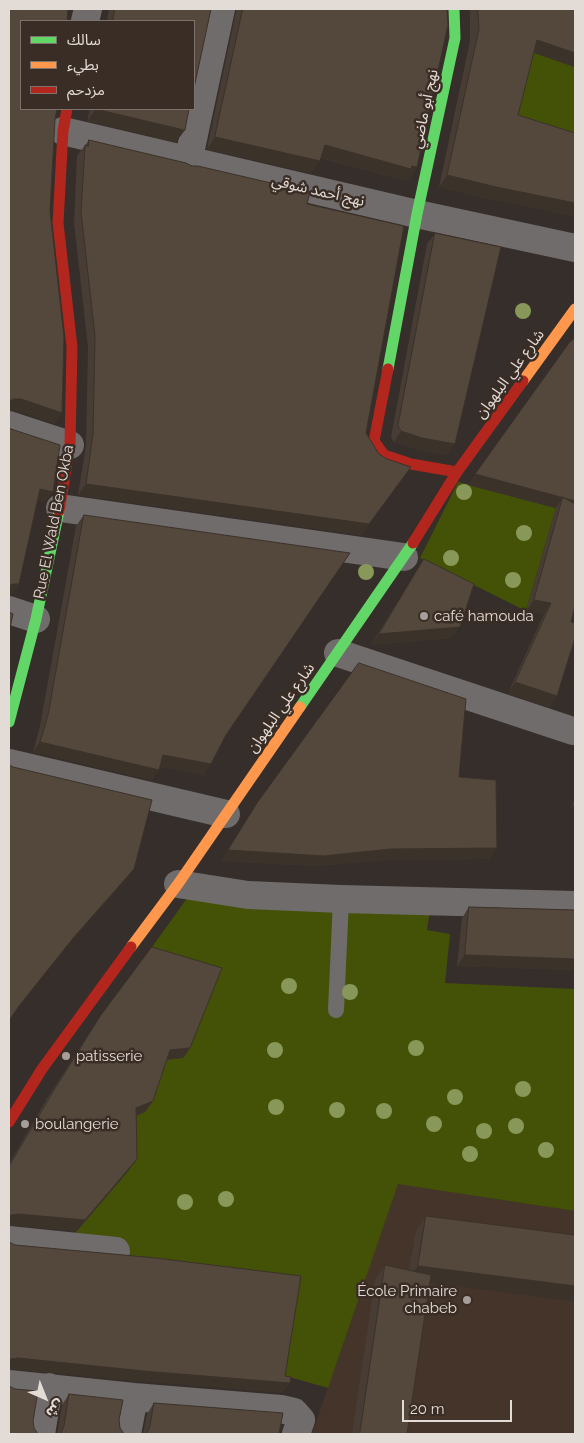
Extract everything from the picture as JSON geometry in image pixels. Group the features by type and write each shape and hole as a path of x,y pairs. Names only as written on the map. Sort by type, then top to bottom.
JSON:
{"street":[{"path":"188,162 221,9"},
{"name":"نهج أبو ماضي","path":"454,9 455,38 417,214 374,441 384,455 411,464 457,472"},
{"name":"نهج أحمد شوقي","path":"65,120 188,162 575,248"},
{"name":"Rue El Wald Ben Okba","path":"9,722 36,619 60,508 70,445 72,348 58,223 65,120"},
{"name":"شارع علي البلهوان","path":"9,1122 42,1069 178,884 338,653 404,557 457,472 575,309"},
{"path":"9,425 70,445"},
{"path":"60,508 404,557"},
{"path":"9,610 36,619"},
{"path":"338,653 574,731"},
{"path":"9,763 226,814"},
{"path":"178,884 248,895 575,905"},
{"path":"9,1240 116,1250"},
{"path":"9,1384 134,1397 281,1409 294,1412 301,1420 296,1434"},
{"path":"41,1434 49,1387"},
{"path":"127,1434 134,1397"}],"lane":[{"path":"336,1010 341,899"}],"shaded area":[{"name":"École Primaire chabeb","path":"398,1183 575,1211 575,1434 312,1434"}],"green space":[{"path":"529,51 575,67 575,147 510,127"},
{"path":"458,482 556,508 526,611 420,558"},
{"path":"188,897 431,904 427,930 450,934 445,983 575,989 575,1211 398,1184 328,1388 279,1374 75,1233 129,1170 144,958"}],"building":[{"path":"9,9 68,9 67,20 20,20 20,110 57,110 50,211 64,337 62,413 21,399 9,401"},
{"path":"115,9 211,9 195,83 195,20 113,20"},
{"path":"243,9 447,9 448,25 417,167 412,166 411,169 325,145 320,161 215,137"},
{"path":"478,9 575,9 575,53 537,40 518,115 575,133 575,203 447,175 479,29"},
{"path":"100,110 189,110 185,130"},
{"path":"89,140 192,166 310,192 307,204 404,226 366,433 379,454 387,459 411,467 369,524 86,484 93,434 95,336 81,212 85,145 88,146"},
{"path":"435,233 501,247 455,444 422,438 401,431 398,426"},
{"path":"575,338 575,501 475,474 569,343"},
{"path":"9,427 60,445 53,492 40,489 19,584 9,586"},
{"path":"563,497 575,504 575,606 571,622 575,623 575,638 557,696 515,682 551,603 534,600"},
{"path":"84,515 350,553 226,735 211,764 163,755 159,770 40,742 48,715"},
{"path":"424,559 474,584 460,627 379,634"},
{"path":"9,612 13,614 9,632"},
{"path":"359,663 466,699 459,777 496,780 497,848 391,849 324,856 228,850 257,803"},
{"path":"9,765 152,800 134,869 74,937 9,1021"},
{"path":"469,907 575,910 575,959 465,955"},
{"path":"152,947 222,968 190,1048 170,1050 153,1101 136,1108 137,1159 85,1220 18,1214 9,1216 9,1166 101,1015"},
{"path":"426,1216 575,1235 575,1286 418,1266"},
{"path":"9,1242 15,1245 156,1258 301,1276 285,1376 291,1377 290,1383 143,1371 18,1358 9,1360"},
{"path":"385,1265 431,1275 407,1434 360,1434"},
{"path":"9,1386 15,1389 38,1391 33,1421 34,1428 38,1434 9,1434"},
{"path":"69,1394 123,1400 119,1420 120,1428 124,1434 59,1434 64,1426"},
{"path":"154,1403 283,1413 279,1434 145,1434 150,1426"}],"traffic: fast":[{"path":"388,369 417,214 455,38 454,9"},
{"path":"9,722 36,619 59,511"},
{"path":"300,707 413,543"}],"traffic: slow":[{"path":"523,381 575,309"},
{"path":"131,947 178,884 300,707"}],"traffic: jam":[{"path":"59,511 70,445 72,347 58,223 63,131 67,110"},
{"path":"388,369 374,441 384,455 411,464 457,472"},
{"path":"413,543 457,472 523,381"},
{"path":"9,1122 42,1069 131,947"}],"place":[{"name":"café hamouda","path":"424,616"},
{"name":"patisserie","path":"66,1056"},
{"name":"boulangerie","path":"25,1124"},
{"name":"École Primaire chabeb","path":"467,1300"}]}
